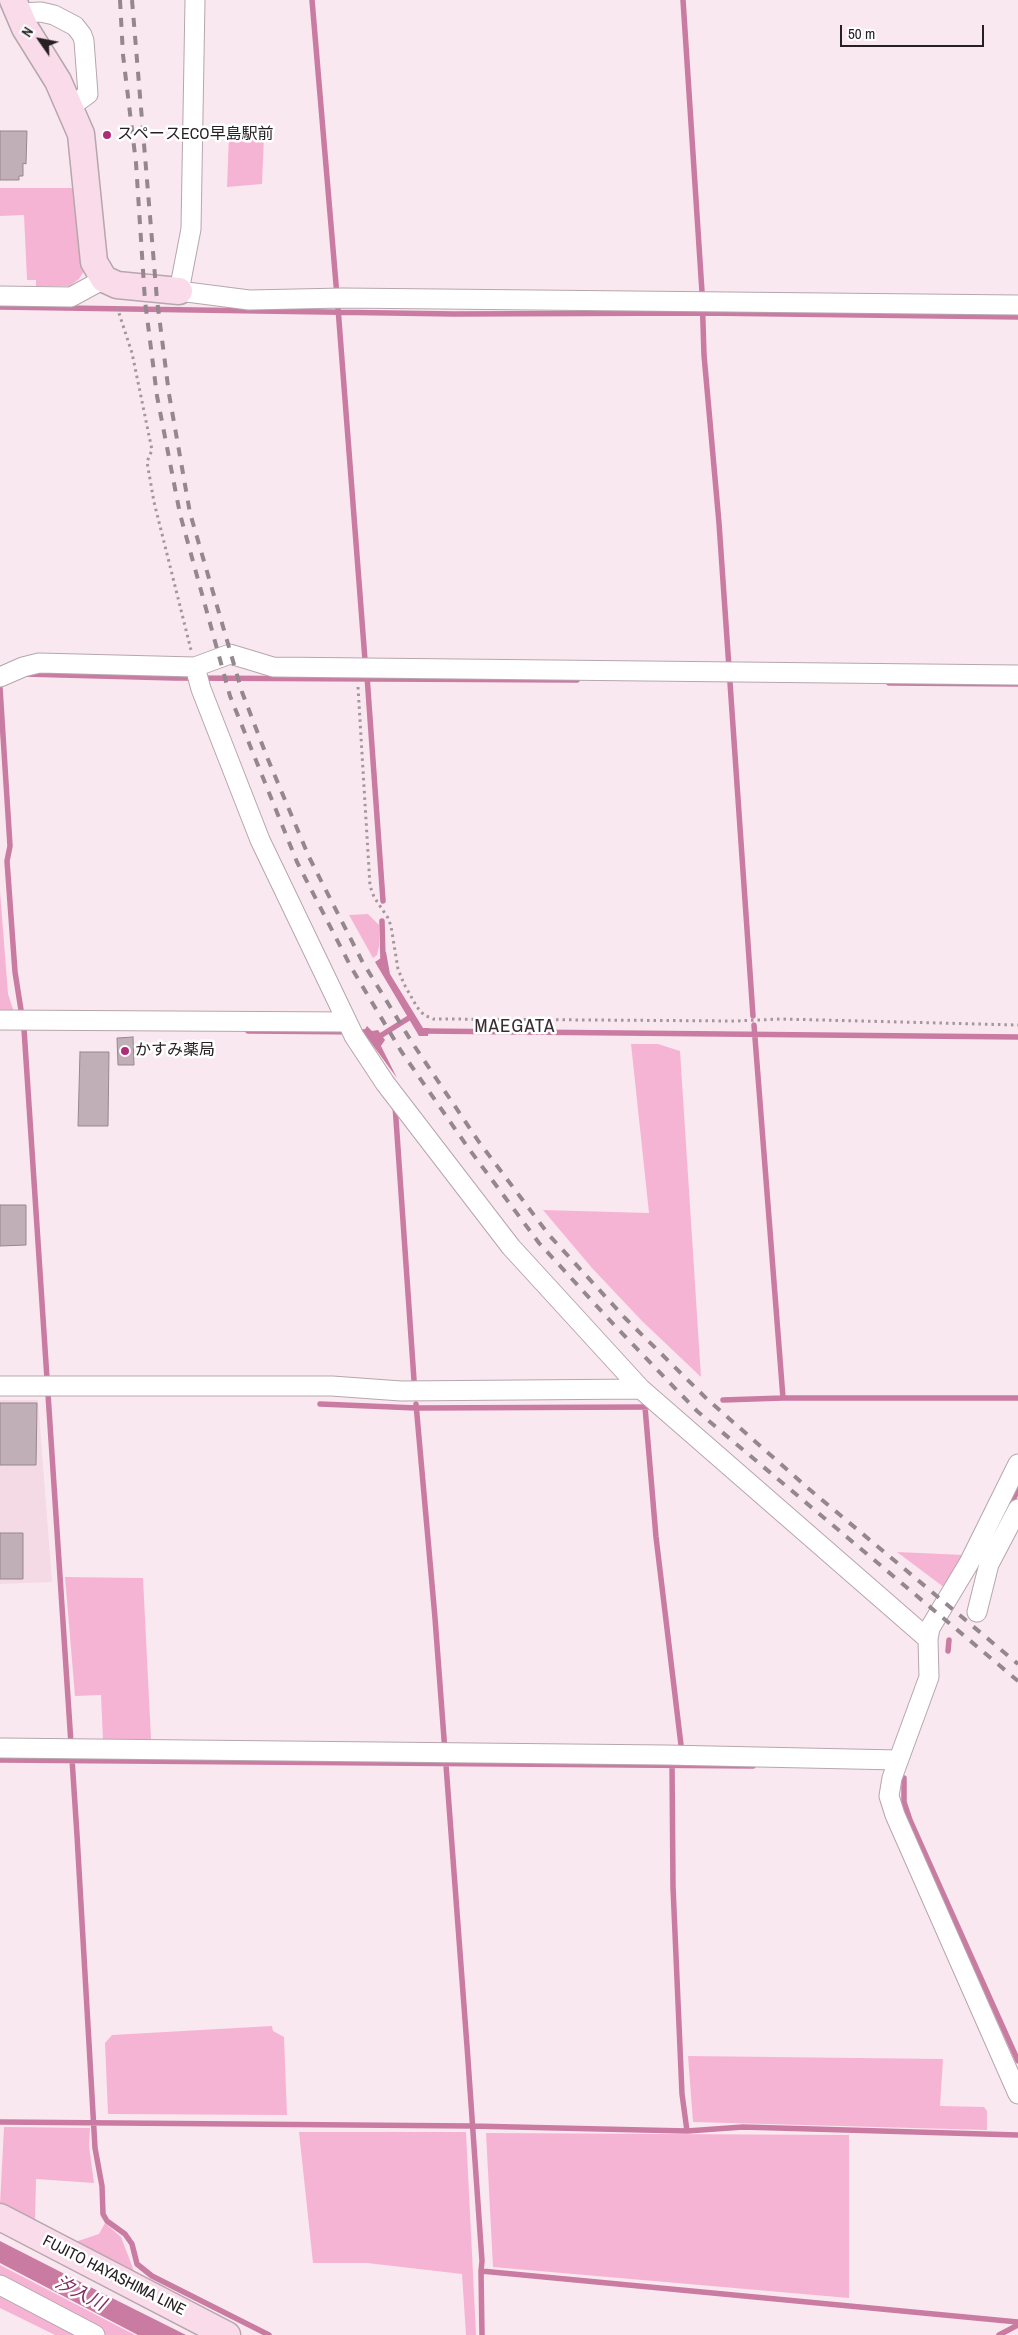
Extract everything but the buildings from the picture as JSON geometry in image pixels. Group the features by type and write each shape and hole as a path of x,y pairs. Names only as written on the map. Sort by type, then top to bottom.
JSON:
{"street":[{"path":"160,289 191,229 195,0"},
{"path":"15,7 58,81 81,134 94,262 104,279 117,285 249,300 338,299 1018,305"},
{"path":"15,7 54,15 75,26 82,35 87,68 88,94 70,107"},
{"path":"0,296 71,297 104,279"},
{"path":"9,673 39,663 198,676 230,654 273,667 1018,675"},
{"path":"198,676 260,840 351,1029 385,1084 512,1247 641,1389 928,1639"},
{"path":"15,1020 351,1029"},
{"path":"0,1386 332,1386 402,1391 641,1389"},
{"path":"977,1612 980,1560 1017,1466"},
{"path":"1018,1508 930,1628 928,1639 929,1677 898,1760 889,1796 895,1815 1018,2094"},
{"path":"0,1748 686,1755 898,1760"},
{"name":"FUJITO HAYASHIMA LINE","path":"0,2217 228,2335"},
{"path":"0,2285 95,2335"}],"path":[{"path":"118,311 132,353 152,450 147,462 154,502 198,676"},
{"path":"358,683 370,886 374,898 388,918 391,926 398,969 404,984 424,1015 434,1019 446,1020 736,1021 781,1019 1018,1024"}],"shaded area":[{"path":"229,135 264,135 262,184 227,187"},
{"path":"0,188 78,188 84,271 79,279 70,286 36,286 36,280 27,280 24,215 0,216"},
{"path":"0,891 8,994 14,1012 0,1012"},
{"path":"368,914 379,925 379,947 377,955 373,958 349,915"},
{"path":"631,1044 658,1044 680,1051 701,1377 642,1321 592,1268 543,1210 649,1213"},
{"path":"0,1400 38,1400 52,1582 0,1584"},
{"path":"897,1552 964,1555 945,1588"},
{"path":"65,1577 143,1578 151,1739 103,1740 101,1695 75,1696"},
{"path":"272,2026 273,2031 284,2037 287,2115 108,2114 105,2043 112,2035"},
{"path":"688,2056 943,2059 940,2106 984,2107 987,2111 987,2130 693,2122"},
{"path":"4,2127 90,2128 89,2146 94,2183 36,2179 35,2220 0,2204"},
{"path":"299,2132 466,2132 476,2335 466,2335 462,2274 367,2263 313,2263"},
{"path":"486,2133 849,2135 849,2298 493,2267"},
{"path":"105,2223 121,2237 134,2271 75,2242 99,2234"},
{"path":"0,2265 135,2335 102,2335 0,2282"},
{"path":"0,2290 80,2335 55,2335 0,2308"}],"water":[{"path":"381,952 386,952 390,974 423,1028 429,1028 428,1036 419,1036 375,962 381,958"},
{"path":"367,1026 372,1031 378,1030 385,1040 381,1046 397,1078 366,1036 364,1031"},
{"name":"汐入川","path":"0,2241 186,2335 138,2335 0,2263"}],"waterway":[{"path":"312,0 337,296"},
{"path":"683,0 702,292 704,355 719,523 753,1016"},
{"path":"0,307 454,314 702,313 1018,317"},
{"path":"338,308 365,660"},
{"path":"24,674 174,678 577,680"},
{"path":"367,676 383,901"},
{"path":"889,683 1018,684"},
{"path":"0,688 10,846 7,861 15,972 24,1029 77,1835 95,2148 102,2186 103,2214 107,2221 125,2234 132,2244 137,2264 152,2276 269,2335"},
{"path":"382,921 383,960"},
{"path":"377,1038 412,1016"},
{"path":"754,1025 783,1398"},
{"path":"248,1031 368,1032 370,1034"},
{"path":"423,1031 1018,1037"},
{"path":"395,1105 414,1380"},
{"path":"723,1400 783,1398 1018,1398"},
{"path":"320,1404 416,1408 648,1407"},
{"path":"416,1404 435,1618 467,2046 482,2261 482,2335"},
{"path":"645,1407 656,1537 681,1745 677,1751"},
{"path":"1008,1509 1018,1490"},
{"path":"948,1651 949,1640"},
{"path":"0,1760 753,1766"},
{"path":"672,1762 673,1887 682,2094 687,2131"},
{"path":"904,1778 904,1802 910,1820 1018,2061"},
{"path":"0,2122 471,2126 687,2131 743,2127 1018,2135"},
{"path":"481,2271 1018,2322"},
{"path":"999,2335 1018,2325"}],"railway":[{"path":"120,0 123,55 136,163 145,301 157,396 180,514 230,696 297,862 351,967 401,1051 469,1149 539,1243 616,1327 697,1411 1018,1681"},
{"path":"132,0 157,300 169,394 190,513 242,692 309,857 362,961 413,1044 479,1142 549,1235 625,1318 707,1399 809,1489 1018,1664"}],"place":[{"name":"スペースECO早島駅前","path":"107,135"},
{"name":"かすみ薬局","path":"125,1051"}],"district":[{"name":"MAEGATA","path":"515,1027"}]}
